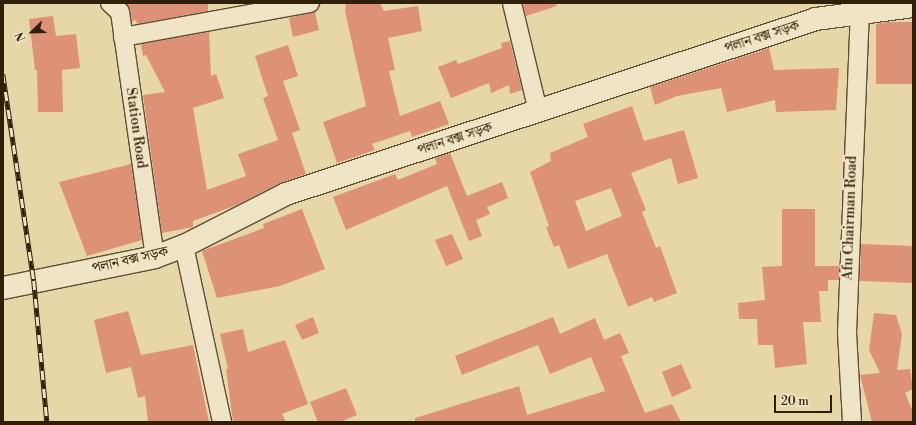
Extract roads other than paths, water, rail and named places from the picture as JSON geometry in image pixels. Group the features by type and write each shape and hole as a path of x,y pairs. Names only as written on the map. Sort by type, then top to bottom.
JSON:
{"main road":[{"name":"পলান বক্স সড়ক","path":"3,288 155,257 184,246 286,194 816,19 913,6"}],"street":[{"name":"Station Road","path":"110,3 120,12 155,257"},
{"path":"123,37 310,3"},
{"path":"512,3 538,111"},
{"name":"Afu Chairman Road","path":"852,422 847,333 860,13"},
{"path":"184,246 222,422"}],"railway":[{"path":"3,74 34,281 47,422"}]}
